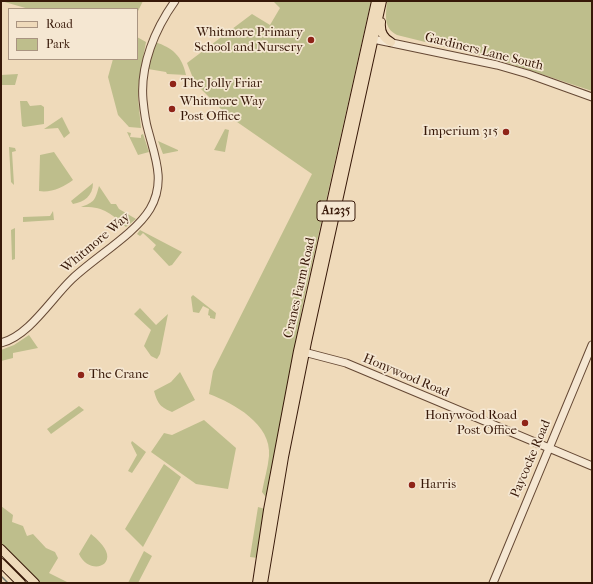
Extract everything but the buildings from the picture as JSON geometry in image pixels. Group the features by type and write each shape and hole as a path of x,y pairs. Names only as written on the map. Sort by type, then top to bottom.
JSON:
{"main road":[{"name":"Cranes Farm Road","path":"257,583 268,513 301,352 371,38 376,1"},
{"name":"Cranes Farm Road","path":"371,38 383,1"},
{"name":"A1235","path":"383,1 381,30 386,39 391,42"},
{"name":"Cranes Farm Road","path":"263,583 301,352"},
{"path":"1,549 35,583"},
{"path":"1,562 21,583"}],"street":[{"name":"Whitmore Way","path":"1,343 18,336 71,279 88,263 131,231 151,208 157,192 159,176 157,160 147,125 143,90 150,49 161,23 175,1"},
{"name":"Gardiners Lane South","path":"371,38 503,67 528,74 592,97"},
{"name":"Paycocke Road","path":"493,583 592,345"},
{"name":"Honywood Road","path":"301,352 346,363 592,466"}],"green space":[{"path":"1,1 143,1 138,11 138,8 26,8"},
{"path":"371,1 302,308 268,500 262,492 269,456 268,445 264,434 249,416 229,403 209,394 213,371 312,174 227,115 195,83 187,63 252,14 270,25 280,8 274,2"},
{"path":"387,1 592,1 592,91 502,61 397,35 389,29 387,25"},
{"path":"138,38 146,42 139,80 138,98 141,128 129,127 118,115 108,77 113,60 138,60"},
{"path":"155,42 167,47 176,54 182,63 186,75 167,74 166,72 148,69"},
{"path":"18,74 15,85 1,85 1,75"},
{"path":"20,101 27,101 30,106 41,105 44,107 44,124 22,126"},
{"path":"62,117 70,133 64,138 58,128 44,129"},
{"path":"225,129 229,130 225,152 214,150"},
{"path":"127,132 131,133 130,137 141,138 141,135 143,134 149,152 138,155"},
{"path":"158,141 178,150 178,151 163,154"},
{"path":"9,147 15,148 16,151 12,152 14,185 11,182"},
{"path":"54,152 73,180 57,189 39,191 40,155"},
{"path":"93,183 93,188 90,195 81,202 73,204 71,201"},
{"path":"99,186 111,204 116,204 119,209 136,219 126,227 106,211 89,207 81,207 94,200"},
{"path":"53,211 54,220 23,222 23,217 50,216"},
{"path":"15,228 15,259 12,260 11,230"},
{"path":"140,230 182,252 172,265 169,266 153,249 156,245 143,233 140,236 137,234"},
{"path":"193,295 216,313 215,319 210,318 208,315 209,309 203,306 199,313 193,312 191,297"},
{"path":"140,308 156,325 168,314 160,354 157,359 151,356 144,346 151,330 134,314"},
{"path":"29,335 38,348 13,353 13,358 1,361 1,350 14,345"},
{"path":"180,372 195,400 172,412 160,405 154,391 171,382"},
{"path":"79,406 84,410 51,434 47,429"},
{"path":"204,420 236,448 228,489 196,484 151,452 164,433 172,435"},
{"path":"132,441 146,452 132,473 128,471 137,455 131,443"},
{"path":"164,464 181,477 143,547 125,529"},
{"path":"1,506 13,515 12,522 23,526 27,536 33,534 46,548 55,552 58,558 49,573 69,583 39,583 1,545"},
{"path":"258,507 265,509 258,558 250,557"},
{"path":"91,534 103,545 106,551 107,559 102,565 92,566 87,564 79,554"},
{"path":"144,551 152,556 138,583 128,583"}],"waterway":[{"path":"1,576 8,583"}],"place":[{"name":"Whitmore Primary School and Nursery","path":"311,40"},
{"name":"The Jolly Friar","path":"173,84"},
{"name":"Whitmore Way Post Office","path":"172,109"},
{"name":"Imperium 315","path":"506,132"},
{"name":"The Crane","path":"81,375"},
{"name":"Honywood Road Post Office","path":"525,423"},
{"name":"Harris","path":"412,485"}]}
